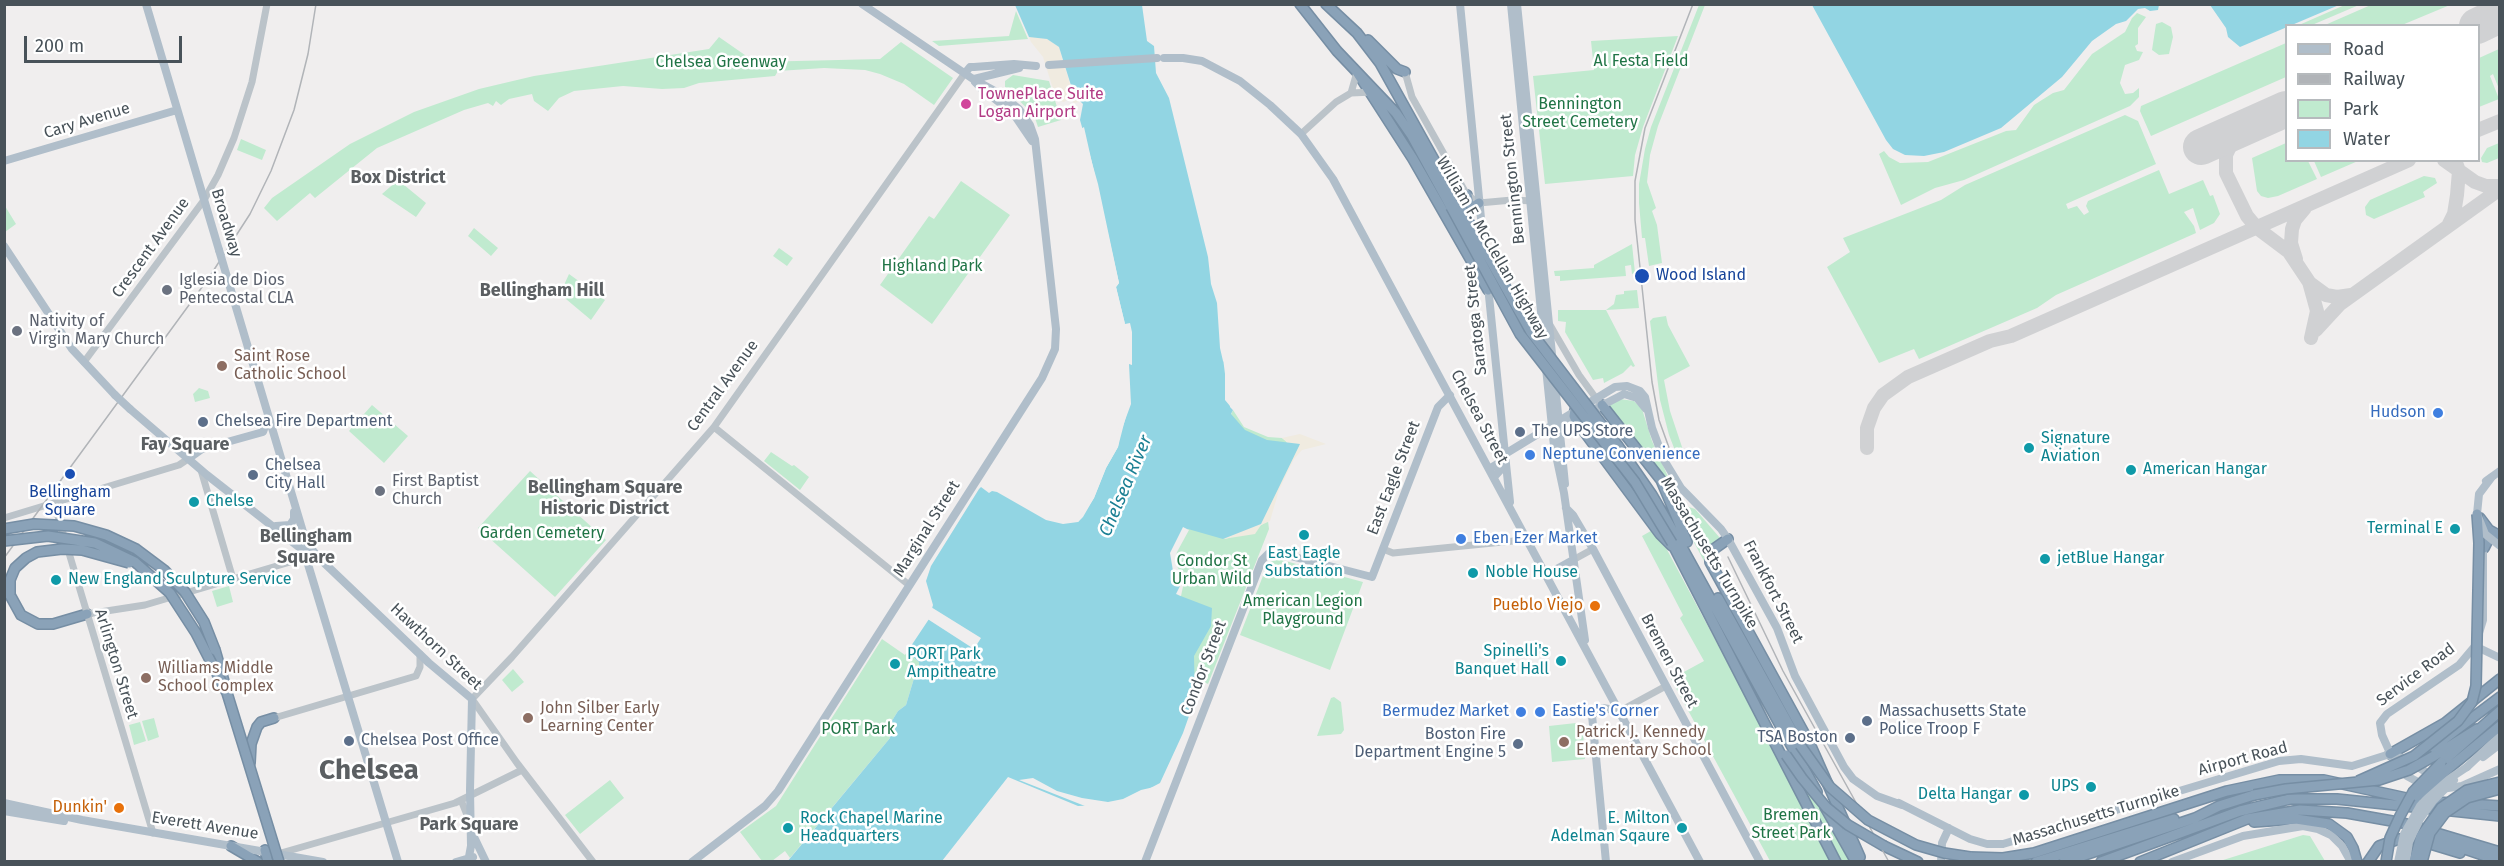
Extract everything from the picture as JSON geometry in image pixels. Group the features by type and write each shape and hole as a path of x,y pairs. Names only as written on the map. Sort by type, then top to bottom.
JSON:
{"highway":[{"name":"William F. McClellan Highway","path":"1300,4 1334,47 1407,129 1520,334 1679,542 1748,694 1784,757"},
{"name":"William F. McClellan Highway","path":"1326,4 1347,24 1380,63 1450,207 1531,332 1618,446 1652,495 1856,861"},
{"path":"1347,24 1368,40 1397,69 1405,72"},
{"path":"1462,216 1469,204 1467,195"},
{"path":"1450,207 1454,218 1462,216 1479,203"},
{"path":"1450,207 1488,290"},
{"path":"1602,405 1662,483 1679,542"},
{"path":"1583,430 1587,421 1601,412 1602,405"},
{"path":"1575,415 1583,430 1628,488 1679,542"},
{"path":"2477,514 2489,530 2498,536"},
{"path":"2414,756 2462,717 2474,697 2479,543 2477,514"},
{"path":"4,529 49,524 92,531 136,549 168,573 191,600 208,631 280,859"},
{"path":"4,541 39,536 76,538 113,550 142,568 164,587 182,609 223,684 280,859"},
{"path":"2484,548 2489,537 2498,536"},
{"path":"1728,539 1711,551 1709,558 1711,565 1813,751 1862,861"},
{"name":"Massachusetts Turnpike","path":"1679,542 1800,745 1835,793 1861,815 1890,833 1930,850 1970,857 2003,858 2034,853 2227,791 2279,780 2324,780 2411,799 2499,807"},
{"path":"87,614 50,624 36,623 21,615 10,595 10,580 16,566 31,555 46,550 68,549 91,551 142,568"},
{"path":"2390,754 2449,721 2496,681"},
{"path":"2358,781 2439,743 2499,697"},
{"path":"2386,861 2392,834 2413,792 2442,762 2499,711"},
{"path":"252,771 249,754 255,730 261,722 274,718"},
{"path":"2036,861 2254,795 2389,777 2442,762 2499,726"},
{"path":"1784,757 1834,814 1884,846 1918,861"},
{"path":"1784,757 1836,861"},
{"path":"2414,861 2421,836 2441,808 2464,792 2482,784 2499,782"},
{"path":"2422,861 2428,837 2445,813 2467,798 2485,791 2499,789"},
{"path":"2101,861 2250,808 2294,799 2337,799 2499,816"},
{"path":"2064,861 2195,818 2219,806"},
{"path":"2140,861 2262,815 2300,810 2334,812 2403,823 2499,852"},
{"path":"2334,812 2498,861"},
{"path":"2200,837 2262,821 2290,819 2320,821 2335,826 2347,837 2356,861"},
{"path":"1890,833 1909,848 1954,861"},
{"path":"2368,861 2377,847 2392,840 2409,839 2447,846"},
{"path":"231,846 258,861"},
{"path":"1884,846 1902,861"},
{"path":"265,850 268,861"}],"main road":[{"name":"Broadway","path":"146,4 294,507 310,554 398,861"},
{"path":"862,4 968,70 973,79"},
{"name":"Saratoga Street","path":"1460,4 1511,509"},
{"name":"Bennington Street","path":"1511,4 1557,424"},
{"name":"Bennington Street","path":"1517,4 1533,192"},
{"name":"Chelsea Street","path":"968,70 1164,58 1202,61 1226,72 1270,105 1301,134 1339,188 1701,861"},
{"path":"1002,95 998,82 1008,67"},
{"name":"Chelsea Street","path":"973,79 1008,67"},
{"name":"Marginal Street","path":"692,861 774,796 1042,378 1053,354 1056,329 1035,139 1030,125 1019,109 1002,95 973,79"},
{"name":"Marginal Street","path":"973,79 1017,116 1031,140 1036,158"},
{"name":"Cary Avenue","path":"4,161 177,110"},
{"name":"Bennington Street","path":"1538,243 1550,325 1557,424 1556,458 1564,493 1587,652"},
{"name":"Hawthorn Street","path":"4,246 69,344 115,395 201,470 310,554 472,699"},
{"name":"East Eagle Street","path":"1372,577 1438,407 1450,394"},
{"name":"Frankfort Street","path":"1602,405 1626,394 1639,400 1647,411 1657,445 1676,481 1728,539 1778,628 1795,676 1841,762 1853,778 1869,789 1888,796 1902,805"},
{"path":"1492,473 1505,454 1557,424 1602,405"},
{"path":"188,459 199,450 263,432 267,426 267,415"},
{"path":"263,432 276,443"},
{"path":"1492,473 1506,464"},
{"path":"2499,471 2481,490 2477,514 2485,534 2499,546"},
{"path":"272,525 282,527 290,525 294,519 294,507"},
{"name":"Bremen Street","path":"1566,508 1593,549 1760,861"},
{"name":"Service Road","path":"2390,754 2380,730 2380,723 2384,716 2459,665 2475,646 2483,620 2484,548 2477,514"},
{"name":"Condor Street","path":"1145,861 1263,558 1271,553 1279,553 1372,577"},
{"path":"1546,575 1573,560"},
{"path":"2475,646 2499,658"},
{"path":"1600,710 1605,700 1605,685"},
{"path":"472,699 465,798 476,845 486,861"},
{"path":"1592,715 1600,710 1612,708 1620,711"},
{"path":"1592,715 1620,711"},
{"path":"1592,715 1606,861"},
{"path":"2406,861 2412,836 2424,812 2499,736"},
{"path":"2398,861 2404,834 2416,810 2437,787 2499,744"},
{"path":"2390,754 2401,771 2423,785 2447,789 2473,782 2499,770"},
{"path":"2390,754 2405,759 2437,778 2456,782 2473,782"},
{"name":"Airport Road","path":"1902,805 1978,842 1995,845 2011,843 2279,761 2301,759 2352,766 2390,754"},
{"name":"Everett Avenue","path":"4,803 153,833 265,850 280,859 323,861"},
{"name":"Everett Avenue","path":"7,813 72,822 82,820"},
{"path":"468,860 471,849 471,825"},
{"path":"2172,861 2243,836 2303,826 2331,835 2342,846 2351,861"},
{"path":"1941,861 1941,843 1949,828"},
{"path":"456,861 477,857 486,861"}],"street":[{"name":"Crescent Avenue","path":"84,362 204,200 225,161 240,122 255,71 267,4"},
{"name":"Central Avenue","path":"472,699 520,648 714,427 968,70"},
{"path":"1351,93 1358,72"},
{"path":"1405,72 1412,97 1467,195 1479,203 1534,201"},
{"name":"Chelsea Street","path":"958,83 973,79"},
{"path":"1301,134 1340,99 1351,93 1374,92"},
{"path":"1512,200 1533,192"},
{"path":"1550,325 1602,405"},
{"path":"714,427 909,585"},
{"path":"4,518 179,465 188,459"},
{"path":"201,470 233,579"},
{"name":"Arlington Street","path":"54,503 153,833"},
{"path":"1383,549 1393,553 1513,541 1525,536"},
{"path":"1573,560 1593,549"},
{"path":"87,614 145,605 310,554"},
{"path":"274,718 416,676 421,664 420,654"},
{"path":"1620,711 1666,686"},
{"name":"Hawthorn Street","path":"472,699 522,770 593,861"},
{"path":"280,859 465,798 522,770"}],"green space":[{"path":"2347,4 2359,5 2314,24 2301,24"},
{"path":"2373,4 2450,4 2404,24 2327,24"},
{"path":"1699,5 1705,5 1658,126 1650,155 1647,182 1656,208 1652,211 1657,225 1662,263 1649,266 1645,238 1642,238 1639,203 1639,184 1645,149 1651,127"},
{"path":"1016,11 1028,39 939,46 932,41 1009,36"},
{"path":"2137,13 2146,17 2138,28 2138,44 2135,46 2137,51 2143,52 2139,60 2125,65 2120,83 2125,94 2133,93 2139,88 2139,97 2130,106 1964,180 1935,188 1901,205 1879,154 1884,151 1900,163 1928,162 2006,131 2016,130 2034,105 2053,93 2064,90 2092,54 2125,32"},
{"path":"2162,22 2171,27 2173,37 2169,54 2159,55 2152,50 2156,24"},
{"name":"Bennington Street Cemetery","path":"1678,36 1643,127 1635,155 1633,176 1545,184 1533,76 1594,70 1591,41"},
{"name":"Chelsea Greenway","path":"719,37 755,62 880,59 901,42 953,78 934,105 904,84 880,74 865,70 824,68 778,71 775,76 699,83 684,88 623,86 574,91 559,98 548,111 534,101 532,94 509,99 501,105 496,101 493,106 488,103 464,110 377,148 315,198 310,193 277,221 264,208 272,198 350,144 414,112 479,89 534,76 709,49"},
{"path":"2285,43 2285,77 2151,136 2140,111 2141,106"},
{"path":"2499,49 2499,89 2493,74 2490,76 2499,99 2480,107 2480,58"},
{"path":"1013,75 1049,81 1061,120 1038,127 1034,115 1005,87 1005,81"},
{"path":"2125,115 2138,121 2156,164 2066,204 2068,209 2077,206 2084,215 2089,212 2086,206 2088,201 2159,170 2169,194 2203,180 2210,196 2213,195 2220,214 2214,223 2200,230 2193,208 2184,212 2196,233 2056,295 2037,308 1919,359 1914,349 1879,363 1827,267 1850,252 1843,238 1941,200 1965,185"},
{"path":"241,139 266,150 262,160 237,150"},
{"path":"2285,143 2285,162 2308,162 2317,179 2278,196 2268,198 2261,196 2257,191 2252,158"},
{"path":"2499,143 2499,158 2487,163 2482,162 2481,158 2487,148"},
{"path":"2315,162 2356,162 2321,177"},
{"path":"2424,176 2435,178 2437,183 2423,192 2425,197 2374,219 2366,215 2365,207 2370,200"},
{"path":"398,180 426,203 416,217 382,194"},
{"name":"Highland Park","path":"961,181 1010,215 932,324 880,285 929,216 934,219"},
{"path":"4,207 16,224 5,232"},
{"path":"474,228 498,248 491,256 468,236"},
{"path":"1632,244 1635,273 1632,274 1631,265 1625,266 1626,276 1560,281 1560,276 1555,276 1554,271 1594,268 1594,265"},
{"path":"779,248 793,258 787,266 773,256"},
{"path":"569,274 605,300 591,320 560,294"},
{"path":"1637,290 1639,308 1606,310 1614,304 1616,295 1624,294 1624,291"},
{"path":"1558,310 1606,310 1635,366 1631,365 1623,373 1604,383 1603,378 1593,380 1565,332 1566,322 1558,321"},
{"path":"1666,316 1668,325 1690,366 1664,380 1670,411 1683,450 1676,453 1660,400 1650,321 1653,318"},
{"path":"199,388 208,391 210,398 195,402 193,394"},
{"path":"1620,399 1634,401 1642,409 1652,441 1670,481 1669,488 1607,406"},
{"path":"372,405 408,436 384,463 349,431"},
{"name":"Condor St Urban Wild","path":"1233,410 1244,427 1268,437 1282,438 1287,442 1225,539 1251,531 1268,521 1269,529 1208,684 1184,672 1155,587"},
{"path":"771,452 809,477 800,490 764,461"},
{"name":"Garden Cemetery","path":"530,471 606,540 555,597 478,528"},
{"name":"Bremen Street Park","path":"1680,504 1695,509 1720,538 1706,550 1704,561 1689,533 1665,546 1779,759 1791,753 1853,861 1770,861 1671,679 1704,661 1680,618 1683,615 1642,536 1679,515 1676,505"},
{"name":"American Legion Playground","path":"1278,559 1363,582 1330,670 1240,635 1268,563"},
{"path":"229,586 233,602 217,607 212,591"},
{"name":"PORT Park","path":"882,639 905,655 907,652 919,662 920,668 919,673 915,675 906,705 898,711 890,724 888,729 890,738 790,858 785,851 772,861 762,861 740,832 776,806"},
{"path":"513,669 524,682 512,692 502,680"},
{"path":"1334,697 1341,702 1344,730 1341,734 1317,736 1331,698"},
{"path":"154,718 159,737 148,741 142,721"},
{"path":"140,722 146,741 134,745 129,725"},
{"path":"1576,723 1583,733 1585,759 1552,762 1549,726"},
{"path":"610,780 624,798 580,834 565,815"},
{"path":"2303,835 2310,836 2325,861 2220,861"}],"sand":[{"path":"1029,37 1047,39 1059,47 1070,84 1079,102 1074,103 1070,98 1064,102 1060,101 1055,95 1043,57"},
{"path":"1300,434 1326,444 1302,450 1294,459 1279,490 1270,521 1261,525 1255,534 1223,539 1289,444 1282,438"}],"water":[{"name":"Chelsea River","path":"1015,5 1142,5 1147,41 1154,46 1156,73 1169,98 1208,257 1211,284 1217,303 1220,348 1223,361 1228,365 1230,407 1233,410 1231,414 1245,430 1267,440 1300,444 1261,524 1223,539 1188,529 1172,561 1181,582 1178,595 1212,608 1211,626 1194,656 1195,699 1183,733 1160,783 1120,804 1078,806 1008,777 942,861 787,862 890,738 888,729 890,724 898,711 906,705 915,675 919,673 919,662 907,652 929,619 933,605 926,581 931,566 979,489 981,487 989,493 997,492 1046,520 1063,524 1078,522 1094,498 1106,468 1118,447 1120,434 1131,404 1129,364 1132,365 1132,332 1130,323 1125,324 1116,287 1119,283 1098,184 1080,120 1083,104 1074,95 1059,47 1047,39 1029,37"},
{"path":"1812,5 2159,5 2158,10 2138,9 2126,21 2116,24 2092,41 2062,77 2001,128 1944,152 1924,156 1905,155 1893,149 1886,140"},
{"path":"2210,5 2339,5 2294,24 2285,24 2285,28 2240,47 2228,37 2226,28"}],"pier":[{"path":"1084,127 1119,283 1116,287 1125,324 1121,319 1113,288 1115,283 1095,185 1083,143 1081,129"},
{"path":"1223,358 1231,364 1231,397 1235,412 1225,400"},
{"path":"1126,407 1127,412 1118,447 1106,468 1094,498 1083,517 1078,522 1071,522 1081,515 1091,497 1103,466 1115,446"},
{"path":"1183,527 1189,530 1177,552 1175,561 1184,582 1181,596 1176,594 1180,586 1173,571 1170,553"},
{"path":"931,607 981,638 974,649 926,618"},
{"path":"1033,778 1057,791 1108,802 1163,785 1124,805 1090,808 1019,780"}],"taxiway":[{"path":"2261,121 2241,132 2232,142 2226,155 2226,173 2247,216 2257,228 2289,252 2309,282 2317,311 2311,338"},
{"path":"2480,129 2500,121"},
{"path":"1867,448 1867,428 1874,408 1883,395 1908,377 1990,341 2011,336 2404,162"},
{"path":"2447,162 2475,182 2486,186 2500,186"},
{"path":"2449,224 2454,214 2457,195 2459,171 2456,162"},
{"path":"2316,330 2340,304 2500,189"},
{"path":"2296,259 2291,243 2292,229 2295,220 2305,208"},
{"path":"2311,284 2326,295 2337,297 2351,295"}],"runway":[{"path":"2480,25 2500,15"},
{"path":"2201,147 2285,109"}],"railway":[{"path":"4,558 208,279 250,214 271,171 294,110 308,54 316,4"},
{"path":"1672,456 1659,420 1652,382 1635,220 1635,181 1645,128 1693,4"},
{"path":"1728,557 1783,671 1889,862"}],"place":[{"name":"TownePlace Suite Logan Airport","path":"966,104"},
{"name":"Wood Island","path":"1642,276"},
{"name":"Iglesia de Dios Pentecostal CLA","path":"167,290"},
{"name":"Nativity of Virgin Mary Church","path":"17,331"},
{"name":"Saint Rose Catholic School","path":"222,366"},
{"name":"Hudson","path":"2438,413"},
{"name":"Chelsea Fire Department","path":"203,422"},
{"name":"The UPS Store","path":"1520,432"},
{"name":"Signature Aviation","path":"2029,448"},
{"name":"Neptune Convenience","path":"1530,455"},
{"name":"American Hangar","path":"2131,470"},
{"name":"Bellingham Square","path":"70,474"},
{"name":"Chelsea City Hall","path":"253,475"},
{"name":"First Baptist Church","path":"380,491"},
{"name":"Chelse","path":"194,502"},
{"name":"Terminal E","path":"2455,529"},
{"name":"East Eagle Substation","path":"1304,535"},
{"name":"Eben Ezer Market","path":"1461,539"},
{"name":"jetBlue Hangar","path":"2045,559"},
{"name":"Noble House","path":"1473,573"},
{"name":"New England Sculpture Service","path":"56,580"},
{"name":"Pueblo Viejo","path":"1595,606"},
{"name":"Spinelli's Banquet Hall","path":"1561,661"},
{"name":"PORT Park Ampitheatre","path":"895,664"},
{"name":"Williams Middle School Complex","path":"146,678"},
{"name":"Bermudez Market","path":"1521,712"},
{"name":"Eastie's Corner","path":"1540,712"},
{"name":"John Silber Early Learning Center","path":"528,718"},
{"name":"Massachusetts State Police Troop F","path":"1867,721"},
{"name":"TSA Boston","path":"1850,738"},
{"name":"Chelsea Post Office","path":"349,741"},
{"name":"Patrick J. Kennedy Elementary School","path":"1564,742"},
{"name":"Boston Fire Department Engine 5","path":"1518,744"},
{"name":"UPS","path":"2091,787"},
{"name":"Delta Hangar","path":"2024,795"},
{"name":"Dunkin'","path":"119,808"},
{"name":"Rock Chapel Marine Headquarters","path":"788,828"},
{"name":"E. Milton Adelman Sqaure","path":"1682,828"}],"district":[{"name":"Box District","path":"398,178"},
{"name":"Bellingham Hill","path":"542,291"},
{"name":"Fay Square","path":"185,445"},
{"name":"Bellingham Square Historic District","path":"605,498"},
{"name":"Bellingham Square","path":"306,547"},
{"name":"Chelsea","path":"369,771"},
{"name":"Park Square","path":"469,825"}],"park label":[{"name":"Al Festa Field","path":"1641,62"}]}
